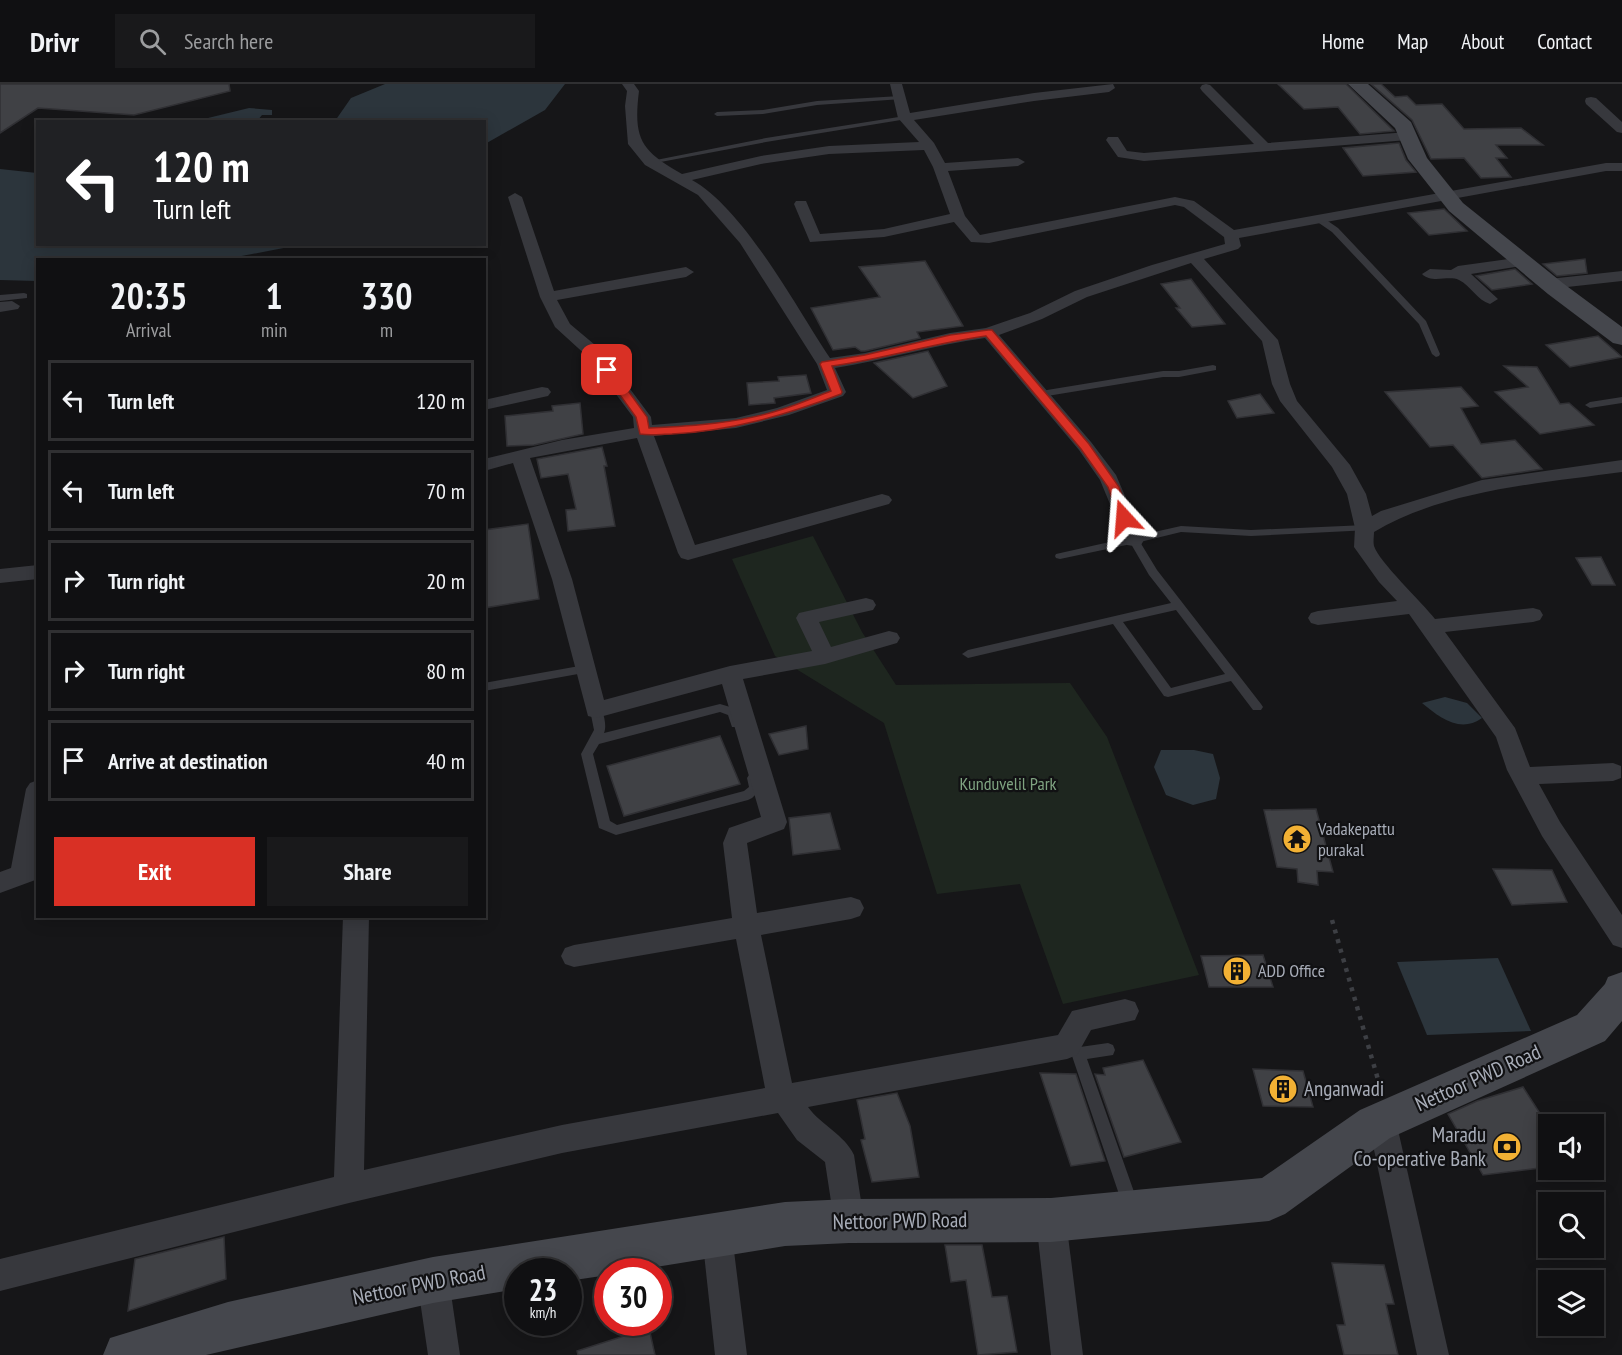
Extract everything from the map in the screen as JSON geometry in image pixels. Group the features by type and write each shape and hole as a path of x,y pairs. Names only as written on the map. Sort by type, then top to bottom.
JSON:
{"street":[{"path":"486,464 520,454 644,432 748,421 786,411 837,392 825,364 746,241 703,192 650,162 634,144 631,106 633,91 628,84"},
{"path":"905,118 1034,97 1109,88 1107,84"},
{"path":"1357,84 1404,126 1418,159 1456,207 1549,284 1622,338"},
{"path":"1206,88 1266,149"},
{"path":"825,364 865,358 950,338 988,333 1036,316 1081,294 1233,246 1231,235 1189,204 1175,201 976,240 958,217 940,167 928,146 905,118 898,91"},
{"path":"1591,101 1622,129"},
{"path":"1113,140 1124,154 1144,157 1408,136"},
{"path":"679,179 761,160 818,152 928,146"},
{"path":"940,167 1018,162"},
{"path":"1231,235 1606,167 1622,167"},
{"path":"515,197 548,297 563,327 595,354 642,417 644,432 688,553 882,500"},
{"path":"801,204 815,239 884,233 958,217"},
{"path":"1195,258 1270,340 1276,356 1278,376 1287,399 1344,469 1358,493 1366,528 1364,547 1386,577 1414,606 1507,734 1522,776 1551,829 1622,937"},
{"path":"1490,299 1458,271 1523,262"},
{"path":"548,297 686,272"},
{"path":"1430,274 1462,275"},
{"path":"1549,284 1622,276"},
{"path":"988,333 1085,446 1109,479 1134,540"},
{"path":"486,405 542,392"},
{"path":"520,454 562,579 596,710 730,674 825,656 889,638"},
{"path":"1366,528 1388,515 1482,486 1622,466"},
{"path":"0,576 36,572"},
{"path":"825,656 806,618 866,605"},
{"path":"1318,618 1414,606"},
{"path":"1429,627 1533,615"},
{"path":"730,674 775,822 738,835 735,843 746,925 779,1090 807,1130 839,1155 849,1221"},
{"path":"1522,776 1613,772"},
{"path":"20,875 36,799"},
{"path":"574,956 851,908"},
{"path":"349,1188 356,918"},
{"name":"Nettoor PWD Road","path":"127,1355 227,1340 433,1280 785,1224 849,1221 1051,1220 1269,1199 1386,1119 1592,1029 1621,995"},
{"path":"0,1275 349,1188 562,1139 1067,1046 1082,1020 1125,1011"},
{"path":"1386,1119 1432,1355"},
{"path":"1051,1220 1067,1355"},
{"path":"717,1235 731,1355"},
{"path":"433,1280 444,1355"}],"lane":[{"path":"717,114 763,112 898,91"},
{"path":"650,162 766,140 905,118"},
{"path":"1319,219 1335,230 1423,323 1436,354"},
{"path":"1041,394 1152,375 1213,368"},
{"path":"1590,405 1622,400"},
{"path":"1060,556 1181,529 1251,533 1366,528"},
{"path":"1134,540 1144,559 1257,706"},
{"path":"968,654 1179,605"},
{"path":"1116,620 1168,693 1235,676"},
{"path":"486,687 585,669"},
{"path":"595,740 720,708 733,712 756,788 748,795 616,830 604,824 587,754 600,730 596,710"},
{"path":"1108,1050 1078,1053 1133,1212"}],"path":[{"path":"1332,920 1386,1119"}],"green space":[{"name":"Kunduvelil Park","path":"813,536 862,632 896,685 1070,683 1107,737 1199,975 1063,1004 1020,884 937,894 884,723 775,656 732,559"}],"shaded area":[{"path":"385,84 565,84 545,110 486,143 486,120 336,120 351,98"},
{"path":"249,108 272,110 272,115 262,115 258,120 206,120"},
{"path":"0,169 36,173 36,246 294,246 231,258 36,258 36,281 0,280"},
{"path":"1445,697 1467,703 1482,718 1474,723 1466,724 1450,722 1435,714 1422,703"},
{"path":"1161,750 1194,750 1213,754 1220,778 1216,799 1193,805 1166,795 1154,767"},
{"path":"1498,958 1531,1031 1427,1035 1397,962"}],"building":[{"path":"0,84 229,84 230,91 134,115 38,108 0,133"},
{"path":"1278,84 1346,84 1394,131 1360,134 1338,107 1304,109"},
{"path":"1371,84 1381,84 1395,97 1407,96 1416,105 1442,104 1464,129 1521,128 1543,145 1496,145 1507,158 1496,158 1511,177 1481,178 1464,158 1431,159 1412,120"},
{"path":"1399,143 1406,160 1416,172 1363,176 1343,148"},
{"path":"1444,209 1467,231 1429,235 1408,213"},
{"path":"1585,259 1587,273 1557,276 1543,264"},
{"path":"925,261 963,326 917,332 920,338 865,351 855,347 833,350 811,308 880,297 859,267"},
{"path":"1515,269 1532,284 1492,290 1476,276"},
{"path":"1191,279 1225,324 1192,327 1176,308 1180,308 1161,284"},
{"path":"1598,336 1622,357 1570,367 1546,345"},
{"path":"928,351 947,386 913,398 874,363"},
{"path":"1504,366 1537,367 1560,404 1569,403 1594,425 1540,434 1495,392 1528,387"},
{"path":"806,375 811,393 774,398 775,403 749,405 747,383 779,381 778,377"},
{"path":"1461,387 1478,406 1461,408 1481,444 1515,440 1542,469 1482,478 1453,445 1430,447 1385,392"},
{"path":"1260,394 1274,413 1237,418 1228,401"},
{"path":"580,403 583,434 534,445 507,446 505,416 553,411 552,406"},
{"path":"602,447 607,466 604,466 615,526 568,531 566,510 576,509 568,474 541,478 537,459"},
{"path":"528,524 539,599 486,608 486,530"},
{"path":"1601,557 1615,585 1592,585 1576,558"},
{"path":"806,726 808,749 779,755 769,734"},
{"path":"720,736 740,784 624,816 607,766"},
{"name":"Vadakepattu purakal","path":"1316,809 1333,872 1317,871 1318,885 1298,882 1297,869 1277,867 1264,810"},
{"path":"830,813 840,849 793,855 789,818"},
{"path":"1493,869 1552,870 1567,902 1512,905"},
{"name":"ADD Office","path":"1263,955 1273,987 1209,987 1201,956"},
{"path":"1143,1060 1181,1142 1124,1157 1095,1074 1105,1075 1103,1068"},
{"name":"Anganwadi","path":"1253,1069 1303,1071 1313,1107 1263,1106"},
{"path":"1040,1073 1076,1074 1105,1161 1071,1166"},
{"name":"Maradu Co-operative Bank","path":"1523,1087 1540,1114 1538,1114 1538,1168 1483,1175 1448,1114 1477,1101"},
{"path":"897,1093 910,1126 919,1177 872,1182 861,1140 865,1139 857,1100"},
{"path":"224,1237 226,1279 128,1311 135,1259"},
{"path":"945,1245 982,1245 992,1297 1007,1296 1017,1352 978,1355 966,1280 951,1282"},
{"path":"1332,1263 1384,1265 1394,1304 1386,1304 1398,1355 1344,1355 1337,1325 1345,1325"},
{"path":"624,1336 651,1336 655,1355 578,1355 577,1351"}],"place":[{"name":"Vadakepattu purakal","path":"1297,839"},
{"name":"ADD Office","path":"1237,971"},
{"name":"Anganwadi","path":"1283,1089"},
{"name":"Maradu Co-operative Bank","path":"1507,1147"}],"route":[{"path":"607,370 642,417 644,432 687,430 748,421 786,411 837,392 825,364 865,358 950,338 988,333 1085,446 1114,487 1124,518"}]}
